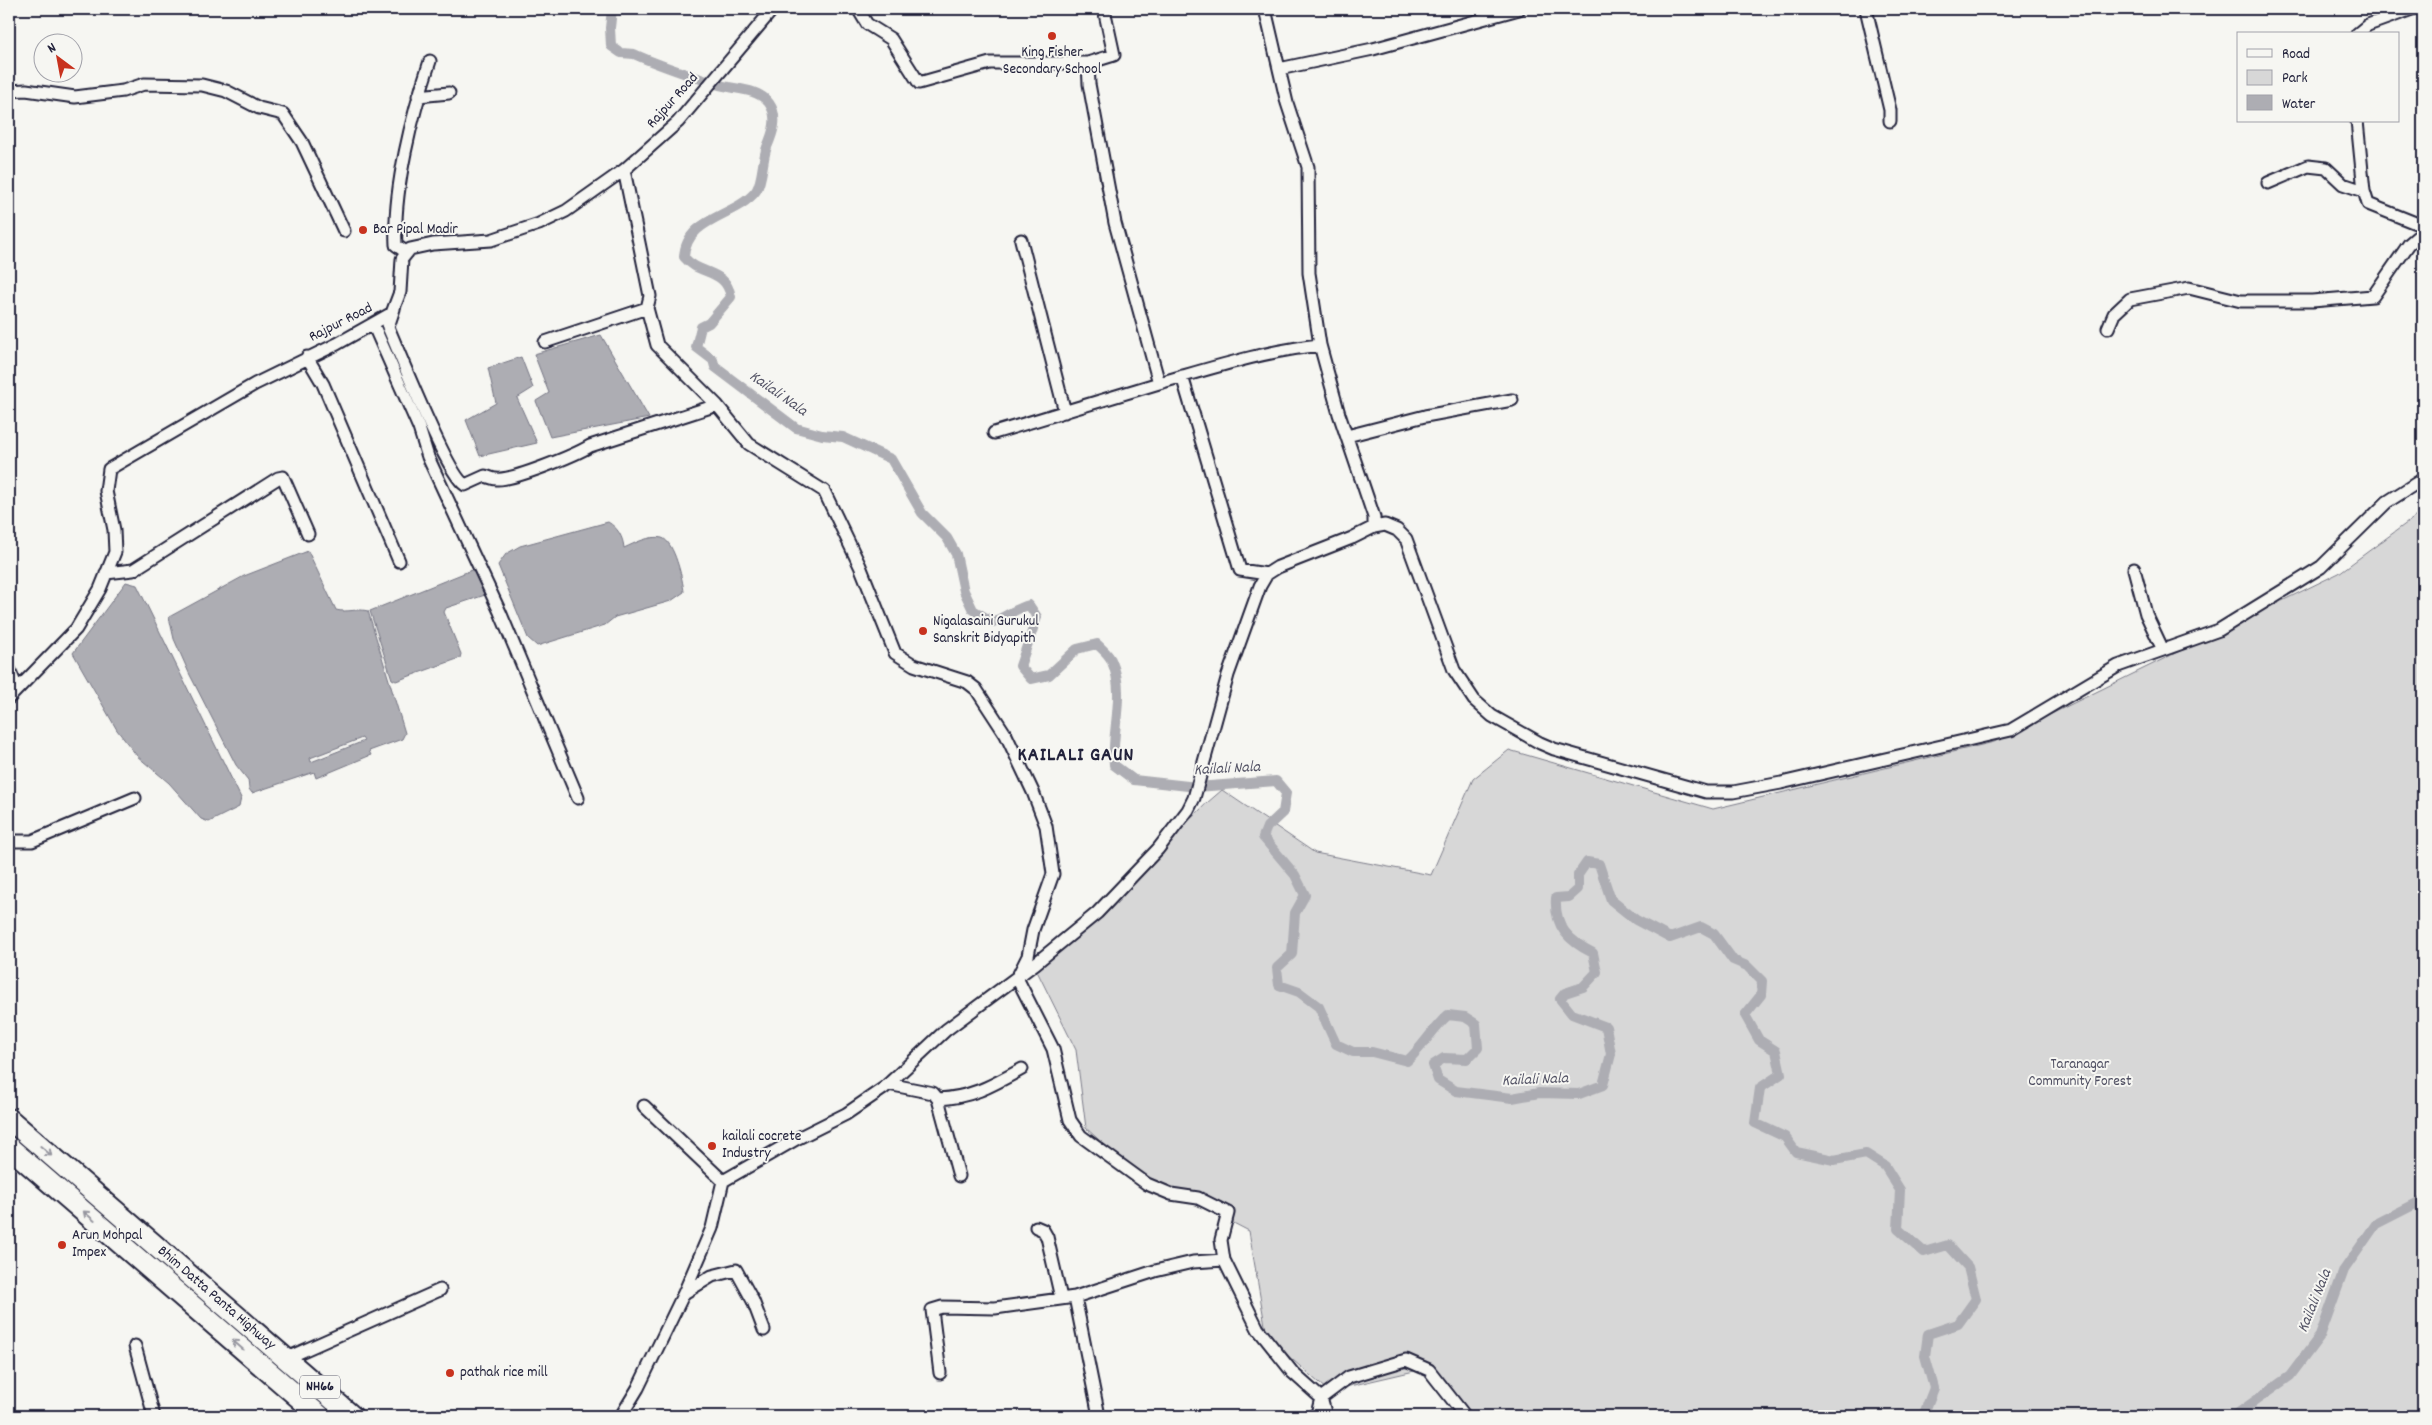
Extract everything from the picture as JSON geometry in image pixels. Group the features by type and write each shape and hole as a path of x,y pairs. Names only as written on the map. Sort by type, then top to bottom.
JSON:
{"highway":[{"name":"Bhim Datta Panta Highway","path":"9,1119 287,1358"},
{"name":"Bhim Datta Panta Highway","path":"9,1147 320,1416"},
{"name":"NH66","path":"287,1358 352,1416"}],"street":[{"name":"Rajpur Road","path":"9,698 76,629 106,573 115,552 114,530 106,491 108,469 255,384 337,344 392,313 400,292 402,259 410,250 432,244 491,240 538,224 566,211 624,170 678,122 773,9"},
{"path":"858,9 867,24 890,39 920,83 990,63 1088,63 1114,55 1104,9"},
{"path":"1265,9 1286,103 1308,167 1310,273 1320,345 1374,517 1374,526"},
{"path":"1279,69 1373,49 1519,9"},
{"path":"1866,9 1890,110 1890,121"},
{"path":"2359,32 2368,25 2412,9"},
{"path":"406,254 396,245 395,227 406,153 418,96 430,61"},
{"path":"1088,63 1089,84 1115,223 1159,383"},
{"path":"9,91 26,90 75,96 123,92 144,84 202,85 226,91 259,108 283,114 302,142 344,232"},
{"path":"418,96 449,92"},
{"path":"2357,122 2365,198 2373,207 2423,226"},
{"path":"2268,183 2308,166 2326,168 2344,184 2364,191"},
{"path":"624,170 650,296 647,308 657,345 716,405 749,444 824,491 860,566 896,653 914,665 967,682 976,689 1006,735 1033,792 1046,826 1052,874 1033,930 1028,956 1017,978"},
{"path":"2108,328 2114,314 2130,299 2189,288 2241,301 2312,301 2373,296 2409,244 2423,232"},
{"path":"1021,240 1065,412"},
{"path":"394,306 388,327 443,453 457,479 465,485 485,476 497,480 526,472 572,456 590,446 716,405"},
{"path":"545,342 647,308"},
{"path":"373,324 419,428 428,457 500,612 578,798"},
{"path":"994,433 1246,357 1284,349 1320,345"},
{"path":"307,357 323,384 399,561"},
{"path":"1182,376 1240,570 1267,574"},
{"path":"1347,436 1425,416 1512,400"},
{"path":"106,573 133,570 278,478 283,478 308,534"},
{"path":"620,1416 638,1388 684,1292 712,1228 723,1181 798,1138 846,1114 888,1084 946,1030 1017,978 1097,913 1158,849 1188,810 1194,798 1228,675 1260,586 1267,574 1278,567 1352,538 1374,526 1384,525 1397,530 1406,539 1454,670 1474,700 1492,716 1554,749 1706,792 1733,792 1781,783 2011,730 2118,666 2219,630 2321,567 2387,502 2423,479"},
{"path":"2134,569 2146,614 2163,650"},
{"path":"9,668 17,688"},
{"path":"9,838 14,841 32,841 135,798"},
{"path":"1017,978 1053,1049 1070,1120 1081,1136 1147,1184 1171,1194 1198,1198 1228,1213 1221,1240 1224,1260 1258,1329 1294,1374 1321,1398 1326,1416"},
{"path":"938,1099 963,1097 994,1084 1022,1069"},
{"path":"888,1084 933,1093 938,1099 959,1176"},
{"path":"644,1106 723,1181"},
{"path":"1036,1227 1043,1230 1047,1236 1061,1298"},
{"path":"940,1374 932,1310 942,1307 995,1308 1075,1297 1155,1271 1193,1262 1224,1260"},
{"path":"684,1292 712,1276 736,1270 753,1301 764,1330"},
{"path":"287,1358 440,1290"},
{"path":"1075,1297 1099,1416"},
{"path":"135,1346 154,1416"},
{"path":"1313,1416 1317,1414 1321,1398 1349,1377 1406,1360 1429,1370 1465,1416"}],"green space":[{"name":"Taranagar Community Forest","path":"2423,511 2423,1416 1467,1416 1423,1369 1328,1391 1267,1337 1249,1231 1133,1171 1086,1128 1076,1050 1035,967 1077,936 1117,901 1190,819 1222,790 1315,853 1431,875 1473,779 1509,750 1713,809 1994,742 2339,573"}],"water":[{"path":"601,335 649,418 550,437 536,401 549,393 534,354"},
{"path":"521,357 533,388 517,398 537,443 480,456 466,420 496,403 488,368"},
{"path":"608,522 619,533 624,548 643,540 657,537 666,541 674,553 684,592 671,601 615,617 605,625 537,646 528,638 498,565 506,554 520,546"},
{"path":"308,551 336,610 368,611 405,733 402,739 369,751 371,755 316,778 314,772 252,793 249,789 248,780 236,765 189,673 174,639 169,617 244,576","holes":["362,738 364,741 311,762 310,758"]},
{"path":"474,569 485,595 446,608 444,612 461,654 460,658 396,681 392,679 370,611"},
{"path":"126,582 137,585 241,798 239,807 209,822 201,819 169,783 137,756 117,730 73,653"}],"waterway":[{"name":"Kailali Nala","path":"612,9 611,46 621,53 634,54 716,84 758,94 769,103 774,114 773,131 765,152 760,182 756,191 737,207 702,225 693,233 687,244 684,257 690,263 724,281 731,297 709,323 701,327 696,347 713,360 715,367 796,428 822,435 843,437 891,459 922,513 947,538 956,554 964,591 973,610 993,622 1029,605 1037,617 1020,666 1031,679 1049,675 1077,649 1097,644 1110,657 1118,687 1114,765 1134,780 1197,787 1276,781 1286,793 1283,812 1267,827 1263,837 1295,875 1305,895 1295,913 1292,954 1277,968 1279,985 1299,992 1319,1007 1336,1044 1353,1052 1372,1052 1407,1061 1448,1015 1465,1017 1476,1024 1478,1048 1467,1059 1444,1058 1433,1065 1438,1080 1456,1091 1512,1098 1539,1093 1579,1094 1603,1085 1611,1054 1606,1027 1572,1014 1560,999 1565,993 1583,987 1597,972 1593,953 1570,938 1565,932 1560,925 1556,908 1556,898 1569,897 1578,889 1578,875 1587,862 1599,864 1611,900 1636,920 1670,938 1701,927 1714,934 1733,960 1747,966 1762,981 1761,995 1745,1015 1759,1040 1776,1051 1781,1074 1760,1088 1755,1123 1785,1137 1796,1152 1834,1160 1866,1154 1885,1166 1900,1190 1898,1229 1924,1252 1948,1245 1968,1267 1976,1299 1958,1324 1928,1334 1925,1356 1934,1388 1923,1416"},
{"name":"Kailali Nala","path":"2234,1416 2290,1376 2320,1336 2344,1270 2376,1224 2423,1200"}],"place":[{"name":"King Fisher Secondary School","path":"1052,36"},
{"name":"Bar Pipal Madir","path":"363,230"},
{"name":"Nigalasaini Gurukul Sanskrit Bidyapith","path":"923,631"},
{"name":"kailali cocrete Industry","path":"712,1146"},
{"name":"Arun Mohpal Impex","path":"62,1245"},
{"name":"pathak rice mill","path":"450,1373"}],"district":[{"name":"KAILALI GAUN","path":"1076,756"}]}
